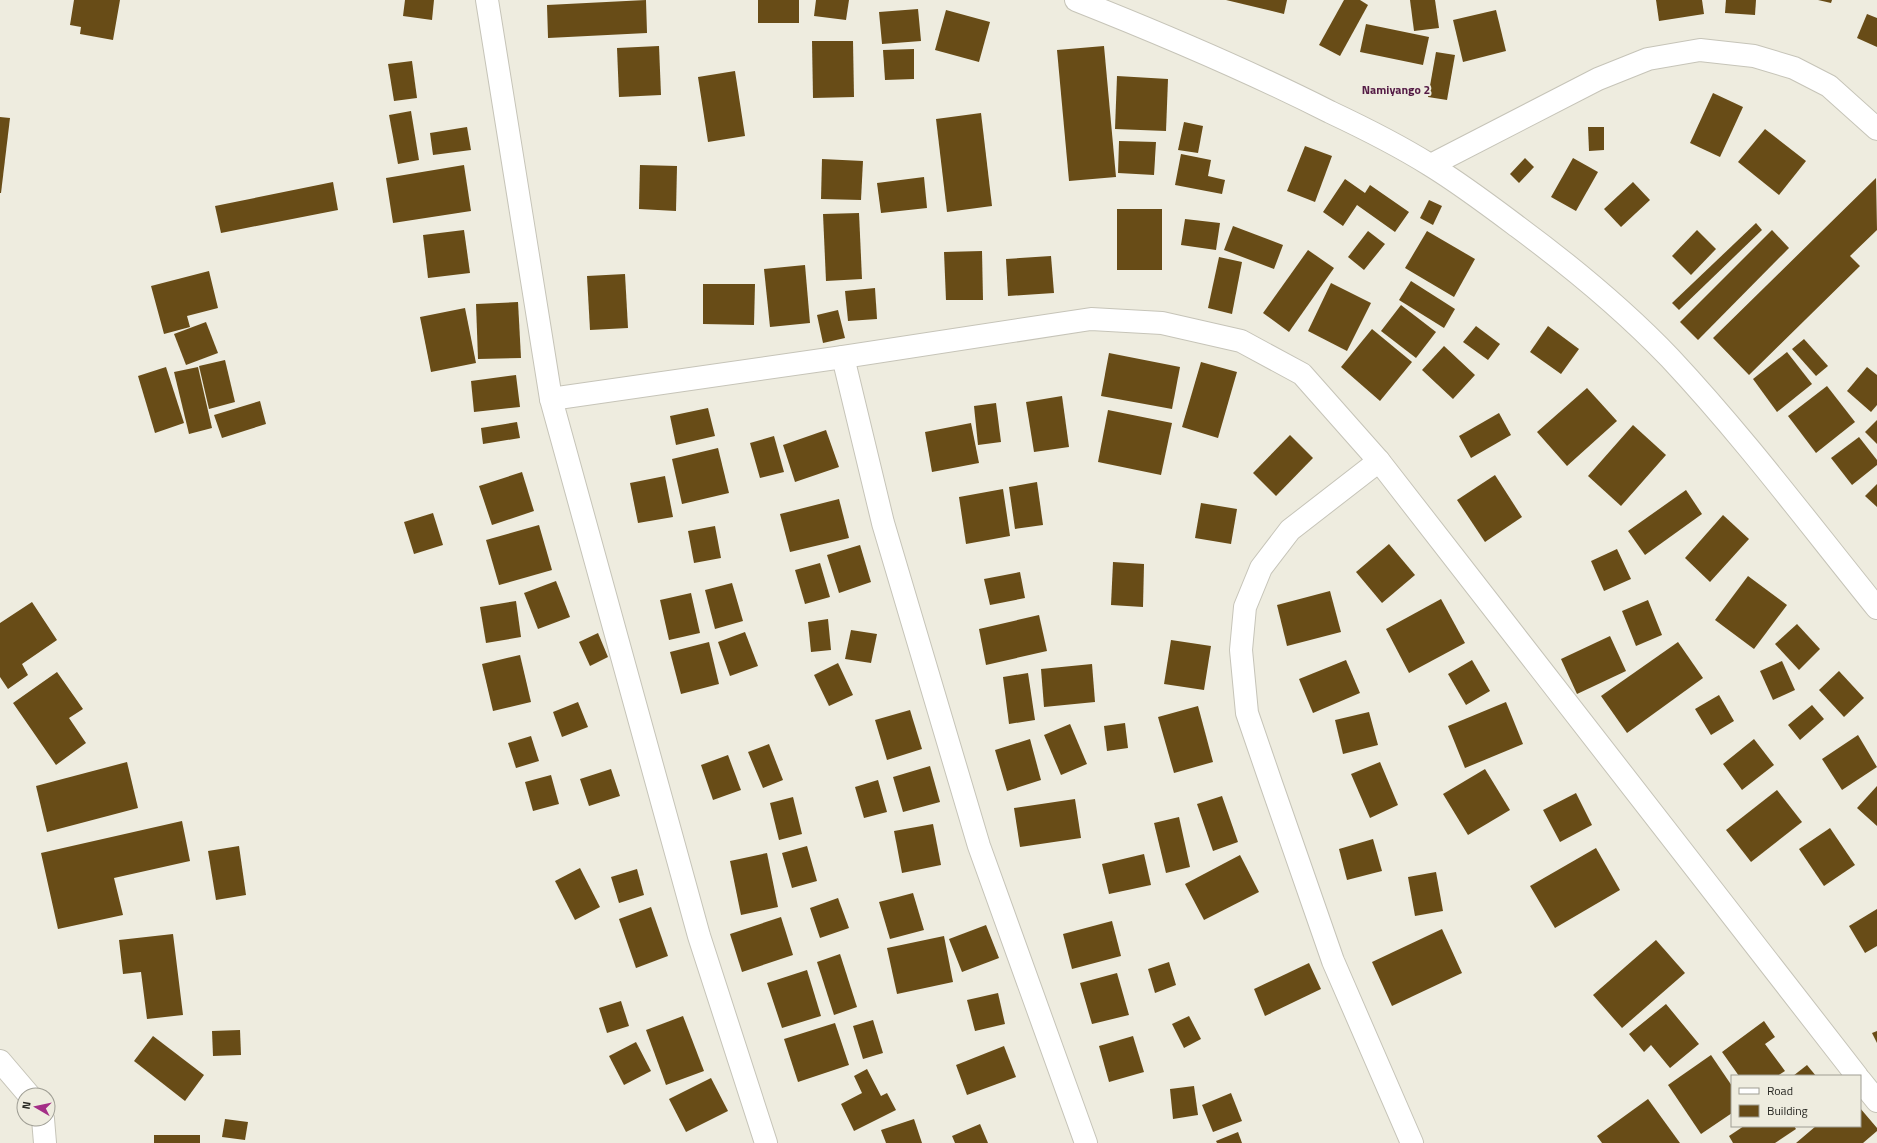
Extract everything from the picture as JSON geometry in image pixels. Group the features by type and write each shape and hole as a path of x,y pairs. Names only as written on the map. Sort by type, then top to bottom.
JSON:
{"street":[{"path":"487,0 551,399 699,936 766,1143"},
{"path":"1076,0 1171,38 1271,82 1370,132 1431,165 1483,201 1576,271 1670,358 1749,450 1877,608"},
{"path":"1431,165 1598,79 1648,59 1700,50 1754,56 1794,68 1829,86 1877,129"},
{"path":"551,399 1091,320 1162,323 1241,342 1302,374 1379,461 1856,1075"},
{"path":"843,357 883,523 979,846 1086,1143"},
{"path":"1379,461 1290,530 1261,568 1245,607 1241,650 1247,713 1270,783 1333,961 1412,1143"},
{"path":"0,1061 22,1087"},
{"path":"1861,1081 1877,1101"},
{"path":"44,1127 45,1143"}],"building":[{"path":"74,0 120,0 113,40 80,34 81,27 70,25"},
{"path":"405,0 434,0 432,20 403,16"},
{"path":"646,0 647,33 548,38 547,5"},
{"path":"758,0 799,0 799,23 758,23"},
{"path":"816,0 849,0 846,20 814,16"},
{"path":"1226,0 1287,0 1284,14"},
{"path":"1344,0 1360,0 1368,5 1340,56 1319,45"},
{"path":"1410,0 1435,0 1439,28 1414,31"},
{"path":"1656,0 1702,0 1704,14 1659,21"},
{"path":"1726,0 1756,0 1755,15 1725,13"},
{"path":"1818,0 1832,0 1831,3"},
{"path":"918,9 921,41 882,44 879,12"},
{"path":"946,10 990,22 979,62 935,50"},
{"path":"1496,10 1506,51 1463,62 1453,20"},
{"path":"1867,14 1877,18 1877,47 1857,38"},
{"path":"1366,24 1429,37 1423,65 1360,52"},
{"path":"812,41 853,41 854,97 813,98"},
{"path":"659,46 661,95 619,97 617,48"},
{"path":"1104,46 1116,177 1069,181 1057,50"},
{"path":"914,49 914,79 885,80 883,50"},
{"path":"1436,52 1455,55 1447,100 1428,97"},
{"path":"412,61 417,98 394,101 388,64"},
{"path":"735,71 745,136 708,142 698,77"},
{"path":"1117,76 1168,79 1166,131 1115,129"},
{"path":"1713,93 1743,107 1720,157 1690,143"},
{"path":"411,111 419,160 398,164 389,115"},
{"path":"981,113 992,206 947,212 936,119"},
{"path":"0,117 10,118 1,193 0,193"},
{"path":"1184,122 1203,126 1198,153 1178,150"},
{"path":"467,127 471,150 433,155 430,133"},
{"path":"1588,127 1604,127 1604,150 1589,151"},
{"path":"1765,129 1806,161 1779,195 1738,162"},
{"path":"1119,141 1156,142 1154,175 1118,173"},
{"path":"1305,146 1332,156 1315,202 1287,191"},
{"path":"1181,154 1211,160 1208,176 1225,180 1222,194 1175,185"},
{"path":"1525,158 1534,167 1519,183 1510,174"},
{"path":"1573,158 1598,172 1576,211 1551,197"},
{"path":"822,159 863,161 861,200 821,199"},
{"path":"464,165 471,211 393,223 386,178"},
{"path":"640,165 677,166 676,211 639,209"},
{"path":"924,177 927,208 881,213 877,183"},
{"path":"1876,178 1877,230 1850,256 1860,266 1749,375 1713,338"},
{"path":"1345,179 1365,193 1370,185 1409,212 1395,232 1357,205 1343,226 1323,212"},
{"path":"333,182 338,210 221,233 215,206"},
{"path":"1633,182 1650,200 1621,227 1604,209"},
{"path":"1429,200 1442,206 1433,225 1420,218"},
{"path":"1117,209 1162,209 1162,270 1117,270"},
{"path":"859,213 862,279 826,281 823,214"},
{"path":"1185,219 1220,223 1216,250 1181,245"},
{"path":"1756,223 1762,230 1679,310 1672,303"},
{"path":"1233,226 1283,245 1274,269 1224,250"},
{"path":"464,230 470,273 428,278 423,235"},
{"path":"1697,230 1716,249 1691,275 1672,256"},
{"path":"1772,230 1789,248 1698,340 1680,322"},
{"path":"1368,231 1385,244 1364,270 1348,257"},
{"path":"1427,231 1475,259 1454,297 1405,268"},
{"path":"1308,250 1334,268 1289,332 1263,313"},
{"path":"982,251 983,300 946,300 944,252"},
{"path":"1051,256 1054,293 1008,296 1006,259"},
{"path":"1219,257 1242,262 1232,314 1208,308"},
{"path":"805,265 810,323 770,327 764,269"},
{"path":"209,271 218,308 187,316 190,327 164,334 151,286"},
{"path":"625,274 628,328 590,330 587,276"},
{"path":"1411,281 1455,309 1444,328 1399,300"},
{"path":"1331,283 1371,303 1347,351 1308,331"},
{"path":"703,284 755,284 754,325 703,324"},
{"path":"875,288 877,319 848,321 845,291"},
{"path":"518,302 521,358 478,359 476,304"},
{"path":"1401,305 1436,332 1416,358 1381,331"},
{"path":"465,308 476,363 431,372 420,317"},
{"path":"838,310 845,338 823,343 817,315"},
{"path":"206,322 218,353 186,365 174,334"},
{"path":"1476,326 1500,344 1488,360 1463,342"},
{"path":"1548,326 1579,349 1561,374 1530,352"},
{"path":"1372,329 1412,362 1380,401 1341,367"},
{"path":"1804,339 1828,366 1816,376 1792,349"},
{"path":"1444,346 1475,375 1453,399 1422,370"},
{"path":"1787,352 1812,384 1777,412 1753,379"},
{"path":"1109,353 1180,367 1172,409 1101,396"},
{"path":"225,360 235,402 209,409 199,366"},
{"path":"1201,362 1237,372 1218,438 1182,427"},
{"path":"166,367 184,423 155,433 138,376"},
{"path":"198,367 212,428 189,434 174,372"},
{"path":"1867,367 1877,375 1877,405 1871,412 1847,391"},
{"path":"516,375 520,407 474,412 471,381"},
{"path":"1827,386 1855,422 1816,453 1788,416"},
{"path":"1587,388 1617,421 1567,466 1537,432"},
{"path":"1062,396 1069,447 1034,452 1026,402"},
{"path":"260,401 266,424 222,438 214,415"},
{"path":"996,403 1001,442 978,445 974,406"},
{"path":"708,408 715,436 676,445 670,416"},
{"path":"1108,410 1172,423 1161,475 1098,462"},
{"path":"1499,413 1511,435 1471,458 1459,436"},
{"path":"1877,420 1877,444 1865,432"},
{"path":"517,422 520,438 483,444 481,428"},
{"path":"971,423 979,463 932,472 925,432"},
{"path":"1633,425 1666,455 1621,506 1588,476"},
{"path":"826,430 839,467 795,482 783,445"},
{"path":"1290,435 1313,458 1276,496 1253,473"},
{"path":"774,436 784,472 760,478 750,443"},
{"path":"1859,437 1877,460 1877,465 1852,485 1831,458"},
{"path":"718,448 729,493 682,504 672,459"},
{"path":"522,472 534,511 492,525 479,486"},
{"path":"1495,475 1522,517 1485,542 1457,500"},
{"path":"665,476 673,517 638,523 630,483"},
{"path":"1037,482 1043,525 1015,529 1009,487"},
{"path":"1877,484 1877,507 1865,496"},
{"path":"1003,489 1010,536 966,544 959,497"},
{"path":"1686,490 1702,514 1645,555 1628,531"},
{"path":"839,499 849,538 790,552 780,514"},
{"path":"1201,503 1237,509 1231,544 1195,538"},
{"path":"433,513 443,545 414,554 404,522"},
{"path":"1723,515 1749,539 1710,582 1685,558"},
{"path":"539,525 552,570 499,585 486,540"},
{"path":"715,526 721,558 694,563 688,531"},
{"path":"1389,544 1415,575 1382,603 1356,572"},
{"path":"860,545 871,582 839,593 827,555"},
{"path":"1617,549 1631,579 1604,591 1591,561"},
{"path":"1113,562 1144,564 1143,607 1111,605"},
{"path":"820,563 830,597 805,604 795,570"},
{"path":"1020,572 1025,598 990,605 984,579"},
{"path":"1748,576 1787,605 1754,649 1715,620"},
{"path":"556,581 570,617 538,629 524,593"},
{"path":"732,583 743,621 715,629 705,590"},
{"path":"1330,591 1341,632 1287,646 1277,605"},
{"path":"691,593 700,633 669,640 660,600"},
{"path":"1441,599 1465,643 1409,673 1386,629"},
{"path":"1648,600 1662,635 1636,646 1622,611"},
{"path":"516,601 521,637 486,643 480,607"},
{"path":"32,602 57,640 22,664 28,675 8,689 0,677 0,623"},
{"path":"1039,615 1047,651 986,665 979,629"},
{"path":"828,619 831,650 811,652 808,622"},
{"path":"1797,624 1820,649 1799,670 1775,644"},
{"path":"851,630 877,634 871,663 845,659"},
{"path":"745,632 758,666 730,676 718,642"},
{"path":"598,633 608,657 590,666 579,642"},
{"path":"1610,636 1626,671 1577,694 1561,659"},
{"path":"1171,640 1211,646 1204,690 1164,684"},
{"path":"709,642 719,684 681,694 670,652"},
{"path":"1678,642 1703,678 1627,733 1601,696"},
{"path":"520,655 531,702 493,711 482,664"},
{"path":"1346,660 1360,693 1313,713 1299,679"},
{"path":"1472,660 1490,691 1466,705 1448,674"},
{"path":"1782,661 1795,690 1773,700 1760,671"},
{"path":"838,663 853,695 829,706 814,675"},
{"path":"1092,664 1095,702 1044,707 1041,669"},
{"path":"1839,671 1864,698 1844,717 1819,690"},
{"path":"57,672 83,709 69,718 86,743 56,765 13,703"},
{"path":"1028,673 1035,720 1009,724 1003,677"},
{"path":"1719,695 1734,721 1711,735 1695,709"},
{"path":"578,702 588,727 562,737 553,712"},
{"path":"1506,702 1523,744 1465,768 1448,726"},
{"path":"1812,705 1824,719 1800,740 1788,725"},
{"path":"1198,706 1213,762 1174,773 1158,717"},
{"path":"910,710 922,749 887,760 875,720"},
{"path":"1369,712 1378,745 1343,754 1335,720"},
{"path":"1125,723 1128,748 1107,751 1104,726"},
{"path":"1070,724 1087,764 1061,775 1044,735"},
{"path":"1858,735 1877,767 1842,790 1822,759"},
{"path":"531,736 539,761 516,768 508,743"},
{"path":"1030,739 1041,780 1007,791 995,750"},
{"path":"1754,739 1774,765 1742,790 1723,764"},
{"path":"769,744 783,780 763,788 748,752"},
{"path":"728,755 741,790 713,800 701,765"},
{"path":"127,762 138,808 47,832 36,786"},
{"path":"1380,762 1398,805 1370,818 1351,774"},
{"path":"930,766 940,802 903,812 893,777"},
{"path":"611,769 620,796 589,806 580,779"},
{"path":"1485,769 1510,810 1468,835 1443,794"},
{"path":"551,775 559,804 533,811 525,782"},
{"path":"878,780 887,812 864,818 855,787"},
{"path":"1877,786 1877,826 1857,808"},
{"path":"1777,790 1802,822 1751,862 1726,830"},
{"path":"1576,793 1592,825 1560,842 1543,810"},
{"path":"1222,796 1238,842 1213,851 1197,804"},
{"path":"793,797 802,834 779,840 770,803"},
{"path":"1075,799 1081,838 1020,847 1014,808"},
{"path":"1179,817 1190,867 1166,873 1154,823"},
{"path":"182,821 190,861 114,878 123,915 58,929 41,853"},
{"path":"933,824 941,865 902,873 894,831"},
{"path":"1830,828 1855,865 1824,886 1799,849"},
{"path":"1373,839 1382,871 1347,880 1339,849"},
{"path":"239,846 246,895 216,900 208,851"},
{"path":"807,846 817,881 792,888 782,853"},
{"path":"1596,848 1620,890 1555,928 1530,886"},
{"path":"767,853 778,907 741,915 730,861"},
{"path":"1144,854 1151,885 1109,894 1102,864"},
{"path":"1240,855 1259,892 1204,920 1185,884"},
{"path":"580,868 600,907 575,920 555,881"},
{"path":"637,869 644,895 619,903 611,877"},
{"path":"1436,872 1443,911 1415,916 1408,877"},
{"path":"913,893 924,930 890,939 879,902"},
{"path":"838,898 849,928 820,938 810,908"},
{"path":"651,907 668,956 636,968 619,919"},
{"path":"1877,909 1877,946 1865,953 1849,926"},
{"path":"781,917 793,955 742,972 730,934"},
{"path":"1112,921 1121,956 1072,969 1063,934"},
{"path":"986,925 999,958 962,972 949,939"},
{"path":"1442,929 1462,973 1392,1006 1372,962"},
{"path":"173,934 183,1015 147,1019 141,972 123,974 119,940"},
{"path":"944,936 953,982 897,994 887,948"},
{"path":"1656,940 1685,973 1622,1028 1593,995"},
{"path":"840,954 857,1007 834,1015 817,962"},
{"path":"1169,962 1176,985 1155,993 1148,969"},
{"path":"1309,963 1321,989 1265,1016 1254,989"},
{"path":"807,970 821,1016 782,1028 767,983"},
{"path":"1117,973 1129,1015 1092,1024 1080,983"},
{"path":"998,993 1005,1024 975,1031 967,1000"},
{"path":"621,1001 629,1026 607,1033 599,1008"},
{"path":"1666,1004 1699,1044 1670,1068 1651,1045 1644,1052 1629,1034"},
{"path":"683,1016 704,1071 666,1085 646,1030"},
{"path":"1189,1016 1201,1039 1184,1048 1172,1024"},
{"path":"873,1020 883,1053 863,1059 853,1026"},
{"path":"1764,1021 1775,1037 1765,1044 1785,1071 1779,1075 1738,1075 1722,1052"},
{"path":"835,1023 849,1065 798,1082 784,1039"},
{"path":"240,1030 241,1055 213,1056 212,1031"},
{"path":"1877,1031 1877,1043 1872,1033"},
{"path":"153,1036 204,1075 185,1101 134,1061"},
{"path":"1133,1036 1144,1072 1109,1082 1099,1046"},
{"path":"636,1042 651,1071 624,1085 609,1056"},
{"path":"1004,1046 1016,1077 967,1095 956,1065"},
{"path":"1711,1055 1731,1085 1731,1114 1701,1134 1668,1085"},
{"path":"1807,1065 1815,1075 1794,1075"},
{"path":"867,1069 881,1096 887,1093 896,1110 854,1131 841,1104 862,1093 854,1076"},
{"path":"711,1078 728,1111 686,1132 669,1099"},
{"path":"1194,1086 1198,1115 1173,1119 1170,1089"},
{"path":"1231,1093 1242,1121 1213,1132 1202,1105"},
{"path":"1648,1099 1680,1143 1602,1143 1597,1136"},
{"path":"1861,1109 1877,1128 1877,1131 1863,1143 1796,1143 1815,1127 1861,1127"},
{"path":"225,1119 248,1122 245,1140 222,1137"},
{"path":"914,1119 922,1143 886,1143 881,1130"},
{"path":"980,1124 988,1143 955,1143 952,1136"},
{"path":"1742,1127 1795,1127 1796,1129 1775,1143 1733,1143 1729,1136"},
{"path":"1238,1132 1242,1143 1217,1143 1216,1141"},
{"path":"154,1135 200,1135 200,1143 154,1143"}],"district":[{"name":"Namiyango 2","path":"1396,90"}]}
